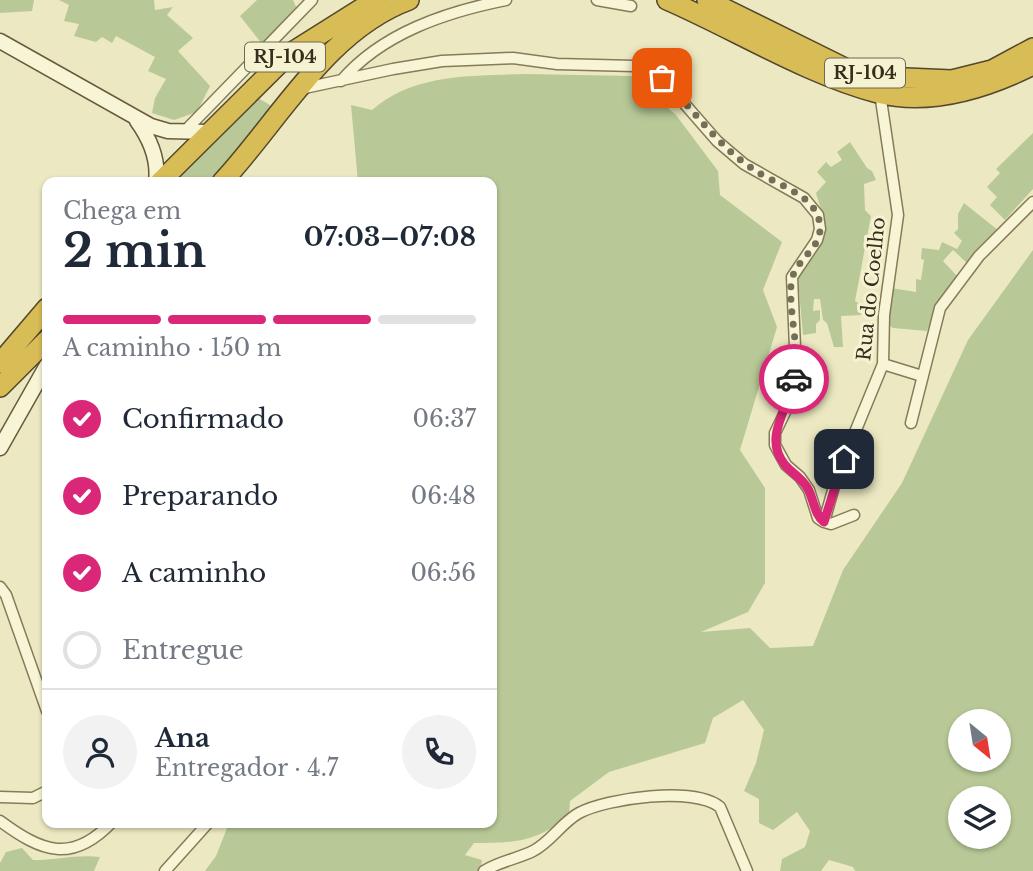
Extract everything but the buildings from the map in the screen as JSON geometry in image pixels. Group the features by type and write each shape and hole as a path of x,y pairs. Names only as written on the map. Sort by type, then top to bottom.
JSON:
{"highway":[{"name":"RJ-104","path":"163,177 289,54 375,0"},
{"name":"RJ-104","path":"226,177 300,89 355,32 376,16 409,0"},
{"name":"RJ-104","path":"667,0 835,79 880,93 944,94 975,89 1033,65"},
{"name":"RJ-104","path":"707,0 849,70 883,77 952,80 992,70 1033,48"},
{"path":"246,95 268,94 278,105 278,116"},
{"path":"0,363 42,314"},
{"path":"0,387 42,345"}],"street":[{"path":"184,132 312,0"},
{"path":"341,80 357,62 379,45 416,26 506,0"},
{"path":"597,0 631,6"},
{"path":"0,41 151,126 184,132 209,132"},
{"path":"300,89 393,68 513,58 557,64 634,66 662,78 717,141 744,164 812,205 820,229 817,240 792,276 796,371 788,406 775,433 775,445 786,465 800,477 809,490 818,518 831,524 854,515"},
{"name":"Rua do Coelho","path":"824,522 837,476 883,364 884,315 898,215 880,93"},
{"path":"132,114 152,148 158,177"},
{"path":"911,423 934,320 948,294 979,256 1033,202"},
{"path":"883,364 922,376"},
{"path":"0,448 42,374"},
{"path":"0,587 6,595 42,697"},
{"path":"0,797 33,799 42,794"},
{"path":"484,871 532,852 578,814 605,805 662,795 703,799 719,807 747,871"},
{"path":"0,821 24,838 57,850 79,848 105,828"},
{"path":"165,871 204,828"}],"green space":[{"path":"0,0 34,0 32,11 0,13"},
{"path":"59,0 154,0 155,10 173,7 167,15 193,38 178,51 210,86 197,112 174,120 152,113 155,98 166,79 148,71 155,57 116,36 112,43 102,37 96,42 74,36 79,24 64,21 69,5"},
{"path":"257,0 293,0 297,9 262,44 240,16"},
{"path":"526,74 632,76 676,115 718,171 720,195 782,242 763,290 777,327 740,450 765,488 765,583 748,612 701,632 750,628 770,648 813,646 843,570 902,483 968,340 1033,250 1033,871 855,871 853,867 829,860 821,871 780,871 782,859 805,847 810,831 797,812 773,830 759,823 759,799 744,791 756,763 764,730 743,700 713,718 705,743 609,772 570,801 569,817 545,832 513,841 474,843 465,855 482,860 480,871 205,871 216,856 227,828 497,828 497,177 358,177 351,105 372,110 406,89 444,79"},
{"path":"258,98 270,105 269,115 214,177 176,177"},
{"path":"1033,133 1033,189 1005,220 990,205 997,197 987,187 1000,173 996,169"},
{"path":"850,142 876,180 864,184 865,210 871,216 855,301 860,304 861,315 841,316 843,347 834,347 827,323 823,320 820,299 814,299 813,311 820,310 816,333 803,335 798,279 822,213 816,193 826,182 817,172 826,162 831,167 842,160 837,152"},
{"path":"964,203 999,231 968,264 953,250 943,261 957,276 934,312 927,331 893,328 887,324 891,288 916,292 916,279 921,280 924,260 921,259 922,248 939,250 942,242 957,249 962,241 954,233 958,229 958,214"},
{"path":"22,848 33,860 100,857 94,871 0,871 0,863 6,852"}],"way so far":[{"path":"662,78 684,100 717,141 744,164 804,198 818,215 820,229 817,240 792,276 797,349 794,379"}],"route":[{"path":"794,379 788,406 775,433 775,445 786,465 800,477 809,490 818,518 824,522 844,459"}]}
